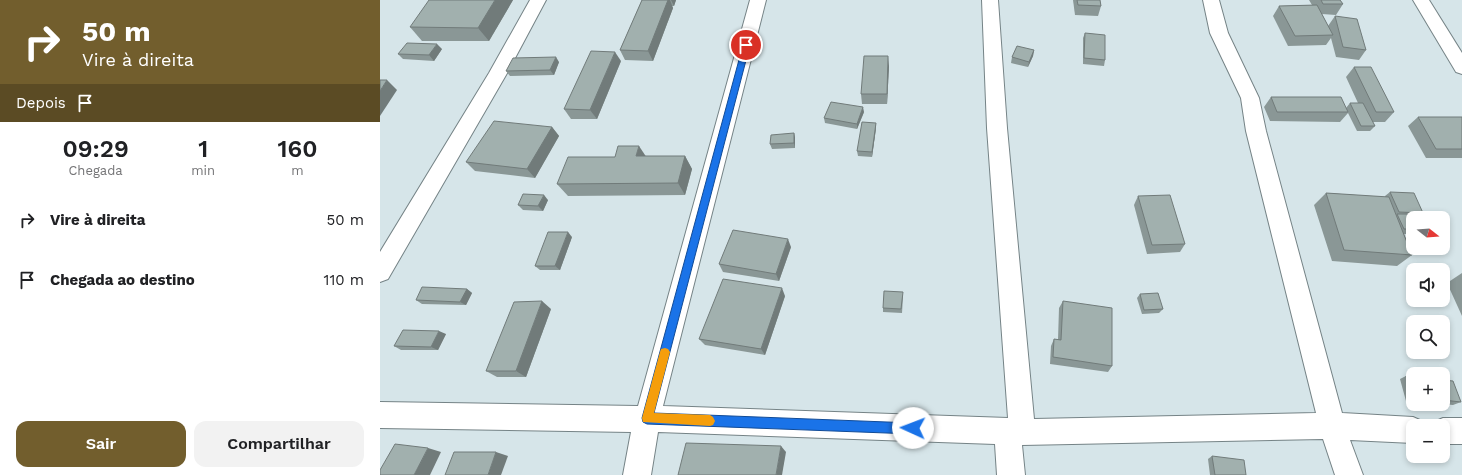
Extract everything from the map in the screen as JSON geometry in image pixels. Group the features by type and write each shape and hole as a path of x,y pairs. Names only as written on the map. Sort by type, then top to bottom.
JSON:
{"street":[{"path":"380,272 497,75 538,0"},
{"path":"638,475 647,418 758,0"},
{"path":"990,0 1015,432 1011,475"},
{"path":"1211,0 1219,33 1250,98 1256,131 1332,426 1349,475"},
{"path":"1421,0 1462,68"},
{"path":"380,415 647,418 1015,432 1332,426 1406,430"},
{"path":"1450,431 1462,432"}],"building":[{"path":"429,0 495,0 478,28 410,27"},
{"path":"642,0 668,0 648,51 620,50"},
{"path":"1077,0 1100,0 1101,6 1078,5"},
{"path":"1321,0 1340,0 1343,4 1323,4"},
{"path":"1317,5 1333,35 1295,36 1279,6"},
{"path":"1335,16 1357,19 1366,50 1343,47"},
{"path":"1085,33 1105,35 1105,60 1084,58"},
{"path":"407,43 437,44 429,55 398,54"},
{"path":"1017,46 1034,50 1029,62 1012,57"},
{"path":"591,51 615,52 590,110 564,109"},
{"path":"864,56 888,56 887,94 861,94"},
{"path":"556,57 550,70 506,71 513,58"},
{"path":"1354,67 1371,67 1394,112 1376,112"},
{"path":"380,80 387,80 380,91"},
{"path":"1271,97 1341,97 1348,112 1277,112"},
{"path":"831,102 863,107 857,124 824,118"},
{"path":"1350,103 1363,103 1375,126 1361,126"},
{"path":"1418,117 1462,117 1462,149 1436,149"},
{"path":"494,121 552,127 527,169 466,162"},
{"path":"862,122 876,123 872,152 857,151"},
{"path":"794,133 794,143 770,144 771,135"},
{"path":"618,146 639,146 636,156 685,156 678,183 557,184 568,157 615,157"},
{"path":"1390,192 1414,193 1422,211 1399,212"},
{"path":"1326,193 1389,197 1406,240 1406,255 1344,250"},
{"path":"523,194 544,195 538,206 518,205"},
{"path":"1170,195 1185,244 1152,245 1138,196"},
{"path":"1397,214 1406,214 1406,229 1404,229"},
{"path":"733,230 788,239 776,274 719,264"},
{"path":"548,232 568,232 555,266 535,266"},
{"path":"723,279 782,288 761,349 699,339"},
{"path":"422,287 467,289 460,302 416,300"},
{"path":"884,291 903,292 901,309 883,308"},
{"path":"1158,293 1163,309 1144,310 1140,294"},
{"path":"542,301 516,371 486,371 514,302"},
{"path":"1063,301 1112,308 1112,366 1053,357 1054,339 1061,340"},
{"path":"403,330 439,331 431,347 394,346"},
{"path":"1450,381 1453,381 1461,402 1450,401"},
{"path":"686,443 781,446 776,475 678,475"},
{"path":"395,444 428,448 414,475 380,475 380,470"},
{"path":"454,452 496,452 488,475 445,475"},
{"path":"1212,456 1244,460 1246,475 1215,475"}],"slow traffic":[{"path":"665,352 647,418 710,421"}],"route":[{"path":"746,45 647,418 913,428"}]}
